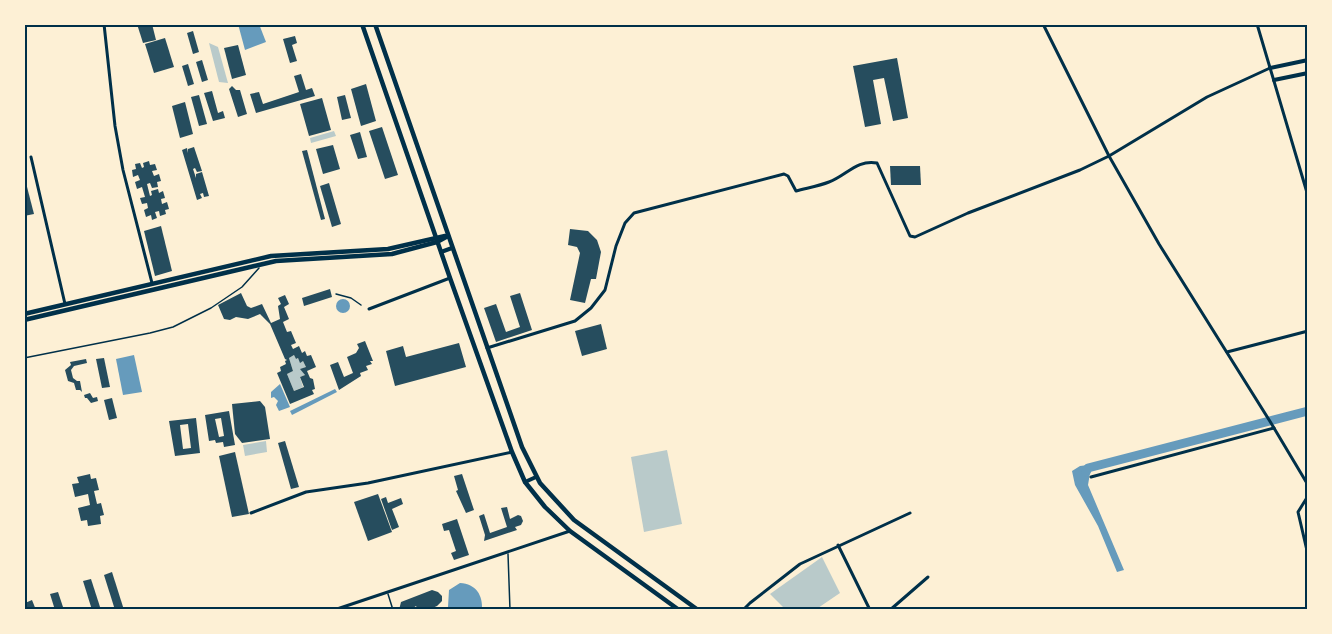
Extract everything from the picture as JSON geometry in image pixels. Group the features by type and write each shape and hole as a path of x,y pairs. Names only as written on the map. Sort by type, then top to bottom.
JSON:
{"main road":[{"path":"362,24 450,278 512,452 525,482 545,507 570,531 679,610"},
{"path":"375,24 522,447 536,477 551,498 574,520 698,610"},
{"path":"428,212 439,208"},
{"path":"24,320 288,254 388,249 448,236"},
{"path":"24,314 152,283 260,262"}],"street":[{"path":"104,24 110,90 121,163 152,283"},
{"path":"1043,24 1108,156 1159,244 1308,485"},
{"path":"1257,24 1308,196"},
{"path":"487,348 574,321 591,308 605,290 615,246 625,223 634,213 784,174 788,176 796,191 831,182 857,165 868,161 877,163 910,236 915,237 968,213 1080,170 1108,156 1207,97 1270,68 1308,60"},
{"path":"1274,80 1308,73"},
{"path":"31,157 65,304"},
{"path":"441,252 452,248"},
{"path":"369,309 450,278"},
{"path":"1227,352 1308,331"},
{"path":"1091,477 1274,428"},
{"path":"251,513 306,492 406,476 512,452"},
{"path":"525,482 536,477"},
{"path":"1308,496 1298,512 1308,555"},
{"path":"743,610 800,564 909,513"},
{"path":"334,610 570,531"},
{"path":"838,545 870,610"},
{"path":"623,570 630,562"},
{"path":"890,610 928,577"},
{"path":"1303,610 1308,609"}],"lane":[{"path":"24,358 173,327 211,308 242,287 260,262"},
{"path":"508,552 510,610"},
{"path":"387,591 393,610"}],"path":[{"path":"336,294 351,298 361,305"}],"shaded area":[{"path":"209,43 218,47 228,83 219,82"},
{"path":"334,131 336,136 311,143 310,138"},
{"path":"294,355 300,362 303,361 306,367 301,369 305,375 300,377 303,387 294,391 287,374 293,371 289,358"},
{"path":"266,441 267,452 245,456 243,445"},
{"path":"667,450 682,524 644,532 631,457"},
{"path":"822,557 840,593 815,610 786,610 770,594"}],"water":[{"path":"238,24 259,24 266,42 245,50"},
{"path":"343,299 348,301 350,306 348,311 343,313 338,311 336,306 338,301"},
{"path":"134,355 142,392 123,395 116,359"},
{"path":"280,384 290,407 279,411 276,405 278,401 274,397 271,398 271,392"},
{"path":"335,389 337,392 292,415 290,411"},
{"path":"1096,464 1090,473 1088,485 1124,570 1117,572 1098,526 1075,485 1072,471 1080,466"},
{"path":"460,583 477,591 480,595 482,610 444,610 448,607 449,590"}],"building":[{"path":"137,24 152,24 156,40 143,43"},
{"path":"193,31 199,52 193,54 187,33"},
{"path":"295,36 297,43 292,45 297,61 290,63 283,39"},
{"path":"165,38 174,67 154,73 145,44"},
{"path":"238,45 246,75 232,79 224,48"},
{"path":"897,58 908,118 893,121 884,78 873,80 881,124 865,127 853,66"},
{"path":"202,60 208,80 202,82 196,62"},
{"path":"188,64 194,84 188,86 182,66"},
{"path":"301,74 306,90 312,88 315,96 256,113 250,94 259,92 263,104 299,92 294,76"},
{"path":"366,84 376,121 361,126 351,89"},
{"path":"232,86 240,90 247,114 238,117 229,89"},
{"path":"212,91 218,113 223,111 225,118 213,121 204,93"},
{"path":"199,95 207,124 199,126 191,97"},
{"path":"345,95 351,118 342,120 337,97"},
{"path":"322,98 331,130 309,136 300,104"},
{"path":"185,102 193,134 180,138 172,106"},
{"path":"382,127 398,175 385,179 369,131"},
{"path":"360,132 367,157 358,159 350,135"},
{"path":"333,145 340,169 323,174 316,149"},
{"path":"194,147 202,171 197,172 195,168 193,169 196,178 196,174 202,172 209,196 204,197 203,193 200,194 202,198 197,200 182,150 187,148 188,153 188,149"},
{"path":"307,150 325,219 321,220 302,151"},
{"path":"149,161 150,165 155,164 157,170 152,171 154,176 159,174 161,181 157,182 158,187 152,188 150,183 147,184 150,196 151,191 158,189 159,193 163,191 165,198 161,199 162,204 167,202 169,209 165,210 166,214 160,216 159,211 155,212 157,218 152,220 151,215 146,217 144,210 148,208 147,203 142,204 140,198 145,197 142,187 137,189 135,182 140,180 138,175 133,177 132,170 136,169 135,164 140,163 142,168 143,163"},
{"path":"890,166 920,166 921,185 891,185"},
{"path":"24,183 26,183 34,214 24,216"},
{"path":"329,183 341,224 332,227 320,186"},
{"path":"161,226 172,271 155,276 144,231"},
{"path":"570,229 588,231 597,240 601,252 596,279 591,279 585,303 570,300 580,253 577,247 568,245"},
{"path":"330,289 332,297 304,306 302,298"},
{"path":"241,293 247,306 251,308 262,304 271,323 280,319 278,306 281,304 278,298 285,295 289,304 284,307 289,319 283,322 287,332 291,331 296,343 291,345 293,349 299,346 302,353 305,351 307,356 311,355 316,367 307,371 313,379 314,394 290,404 277,373 281,371 280,367 286,364 287,360 270,324 260,314 248,319 236,317 230,320 224,319 218,305","holes":["294,355 296,359 298,358 300,363 303,361 306,367 300,369 305,375 300,377 304,387 294,391 287,374 293,371 289,358"]},
{"path":"520,293 532,330 496,342 484,308 496,304 506,332 520,327 510,296"},
{"path":"601,324 607,349 582,356 575,331"},
{"path":"365,341 373,361 370,361 372,364 366,366 368,370 360,373 361,376 339,390 330,365 338,362 344,377 353,373 347,357 356,353 359,348 357,344"},
{"path":"459,343 466,367 395,386 386,351 403,346 406,357"},
{"path":"104,358 110,387 102,388 96,359"},
{"path":"86,359 87,363 74,366 71,370 73,378 80,381 82,392 76,390 74,383 68,381 65,370 71,365 70,362"},
{"path":"90,393 93,398 97,397 98,401 91,403 85,398 84,395"},
{"path":"112,398 117,418 109,420 104,400"},
{"path":"260,401 265,407 270,439 242,443 235,434 232,404"},
{"path":"229,411 235,445 224,447 223,442 209,441 205,415","holes":["221,418 224,436 219,437 215,419"]},
{"path":"196,418 200,453 175,456 169,421","holes":["188,424 191,448 183,449 180,425"]},
{"path":"285,441 299,487 291,489 278,443"},
{"path":"235,452 249,514 232,517 219,456"},
{"path":"90,474 91,479 96,478 99,490 94,491 97,504 101,503 104,515 100,516 101,524 88,526 87,520 81,521 78,508 90,505 88,494 75,497 72,484 79,483 77,477"},
{"path":"462,474 474,510 466,513 456,491 458,490 454,476"},
{"path":"378,494 392,532 368,541 354,502"},
{"path":"386,497 388,503 401,498 403,504 392,509 399,527 392,530 381,499"},
{"path":"507,507 510,519 521,516 523,521 521,525 515,527 517,530 484,541 485,535 479,516 484,514 490,533 507,527 501,508"},
{"path":"457,519 469,555 454,560 451,553 456,551 449,530 444,531 442,524"},
{"path":"112,572 124,610 115,610 104,575"},
{"path":"91,579 101,610 92,610 83,581"},
{"path":"432,590 442,596 442,601 437,606 428,610 418,610 416,606 410,610 399,610 401,602"},
{"path":"58,592 64,610 55,610 50,594"},
{"path":"32,600 36,610 27,610 25,603"}],"waterway":[{"path":"1086,472 1088,468 1308,411"}]}
